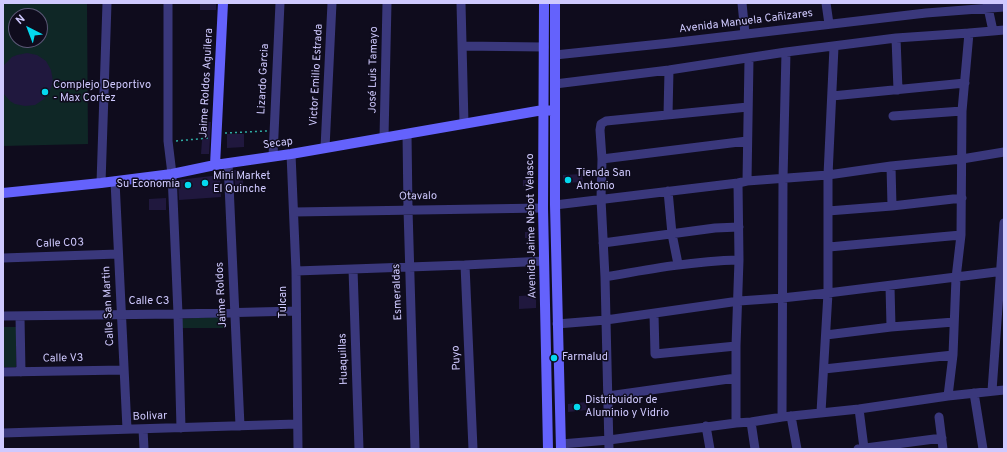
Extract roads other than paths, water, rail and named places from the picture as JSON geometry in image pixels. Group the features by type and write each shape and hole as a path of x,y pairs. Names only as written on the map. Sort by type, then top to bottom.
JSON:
{"main road":[{"name":"Jaime Roldos Aguilera","path":"215,165 223,3"},
{"name":"Avenida Jaime Nebot Velasco","path":"544,3 543,208 548,449"},
{"path":"555,3 555,205 561,447"},
{"path":"544,66 555,66"},
{"name":"Secap","path":"3,193 172,174 215,165 291,154 543,110 555,111"}],"street":[{"path":"101,183 107,3"},
{"path":"168,3 168,141 172,174 181,428"},
{"name":"Lizardo Garcia","path":"273,156 280,3"},
{"name":"Victor Emilio Estrada","path":"325,148 332,3"},
{"name":"José Luis Tamayo","path":"384,137 387,3"},
{"path":"461,3 464,124"},
{"path":"742,3 745,34"},
{"path":"826,3 829,24"},
{"path":"988,6 993,31"},
{"name":"Avenida Manuela Cañizares","path":"555,55 988,6 1004,8"},
{"path":"555,84 669,70 749,59 786,52 896,38 1004,30"},
{"path":"948,396 953,355 956,278 961,236 962,111 969,33"},
{"path":"896,38 898,90"},
{"path":"462,46 544,47"},
{"path":"821,412 828,293 828,175 834,47"},
{"path":"782,417 783,179 786,52"},
{"path":"747,181 749,59"},
{"path":"668,115 669,70"},
{"path":"832,96 965,83"},
{"path":"609,444 605,277 601,199 602,158 600,130 602,124 606,121 748,107"},
{"path":"893,116 962,111"},
{"name":"Esmeraldas","path":"407,134 415,449"},
{"path":"602,158 747,141"},
{"path":"555,205 747,181 828,175 891,166 962,159 1004,152"},
{"name":"Tulcan","path":"291,154 296,271 298,449"},
{"name":"Jaime Roldos","path":"228,163 240,426"},
{"path":"891,166 892,206"},
{"name":"Calle San Martin","path":"115,181 126,430"},
{"path":"736,423 736,346 739,301 738,183"},
{"path":"668,192 672,234 678,264"},
{"path":"828,211 892,206 962,198"},
{"name":"Otavalo","path":"294,212 543,208"},
{"path":"992,391 1003,272 1004,223"},
{"path":"603,244 672,234 739,227"},
{"path":"829,247 961,236"},
{"name":"Calle C03","path":"3,258 118,254"},
{"path":"605,277 678,264 739,260"},
{"path":"296,271 544,261"},
{"name":"Puyo","path":"465,265 473,449"},
{"name":"Huaquillas","path":"353,269 360,449"},
{"path":"558,324 654,314 739,301 828,293 1003,272"},
{"path":"890,286 890,327"},
{"name":"Calle C3","path":"3,316 296,311"},
{"path":"654,314 655,354 736,346"},
{"path":"20,316 21,372"},
{"path":"826,335 890,327 954,322"},
{"path":"824,369 953,355"},
{"name":"Calle V3","path":"3,372 124,370"},
{"path":"608,396 736,378"},
{"path":"561,447 609,444 706,426 751,422 821,412 859,409 948,396 1004,390"},
{"path":"974,393 984,449"},
{"path":"859,409 861,448 942,438"},
{"path":"791,416 797,449"},
{"path":"939,417 943,449"},
{"path":"751,422 755,449"},
{"name":"Bolivar","path":"3,433 298,424"},
{"path":"706,426 710,449"},
{"path":"143,429 144,449"}],"place":[{"name":"Complejo Deportivo - Max Cortez","path":"45,92"},
{"name":"Tienda San Antonio","path":"568,180"},
{"name":"Mini Market El Quinche","path":"205,183"},
{"name":"Su Economia","path":"188,185"},
{"name":"Farmalud","path":"554,358"},
{"name":"Distribuidor de Aluminio y Vidrio","path":"577,407"}]}
